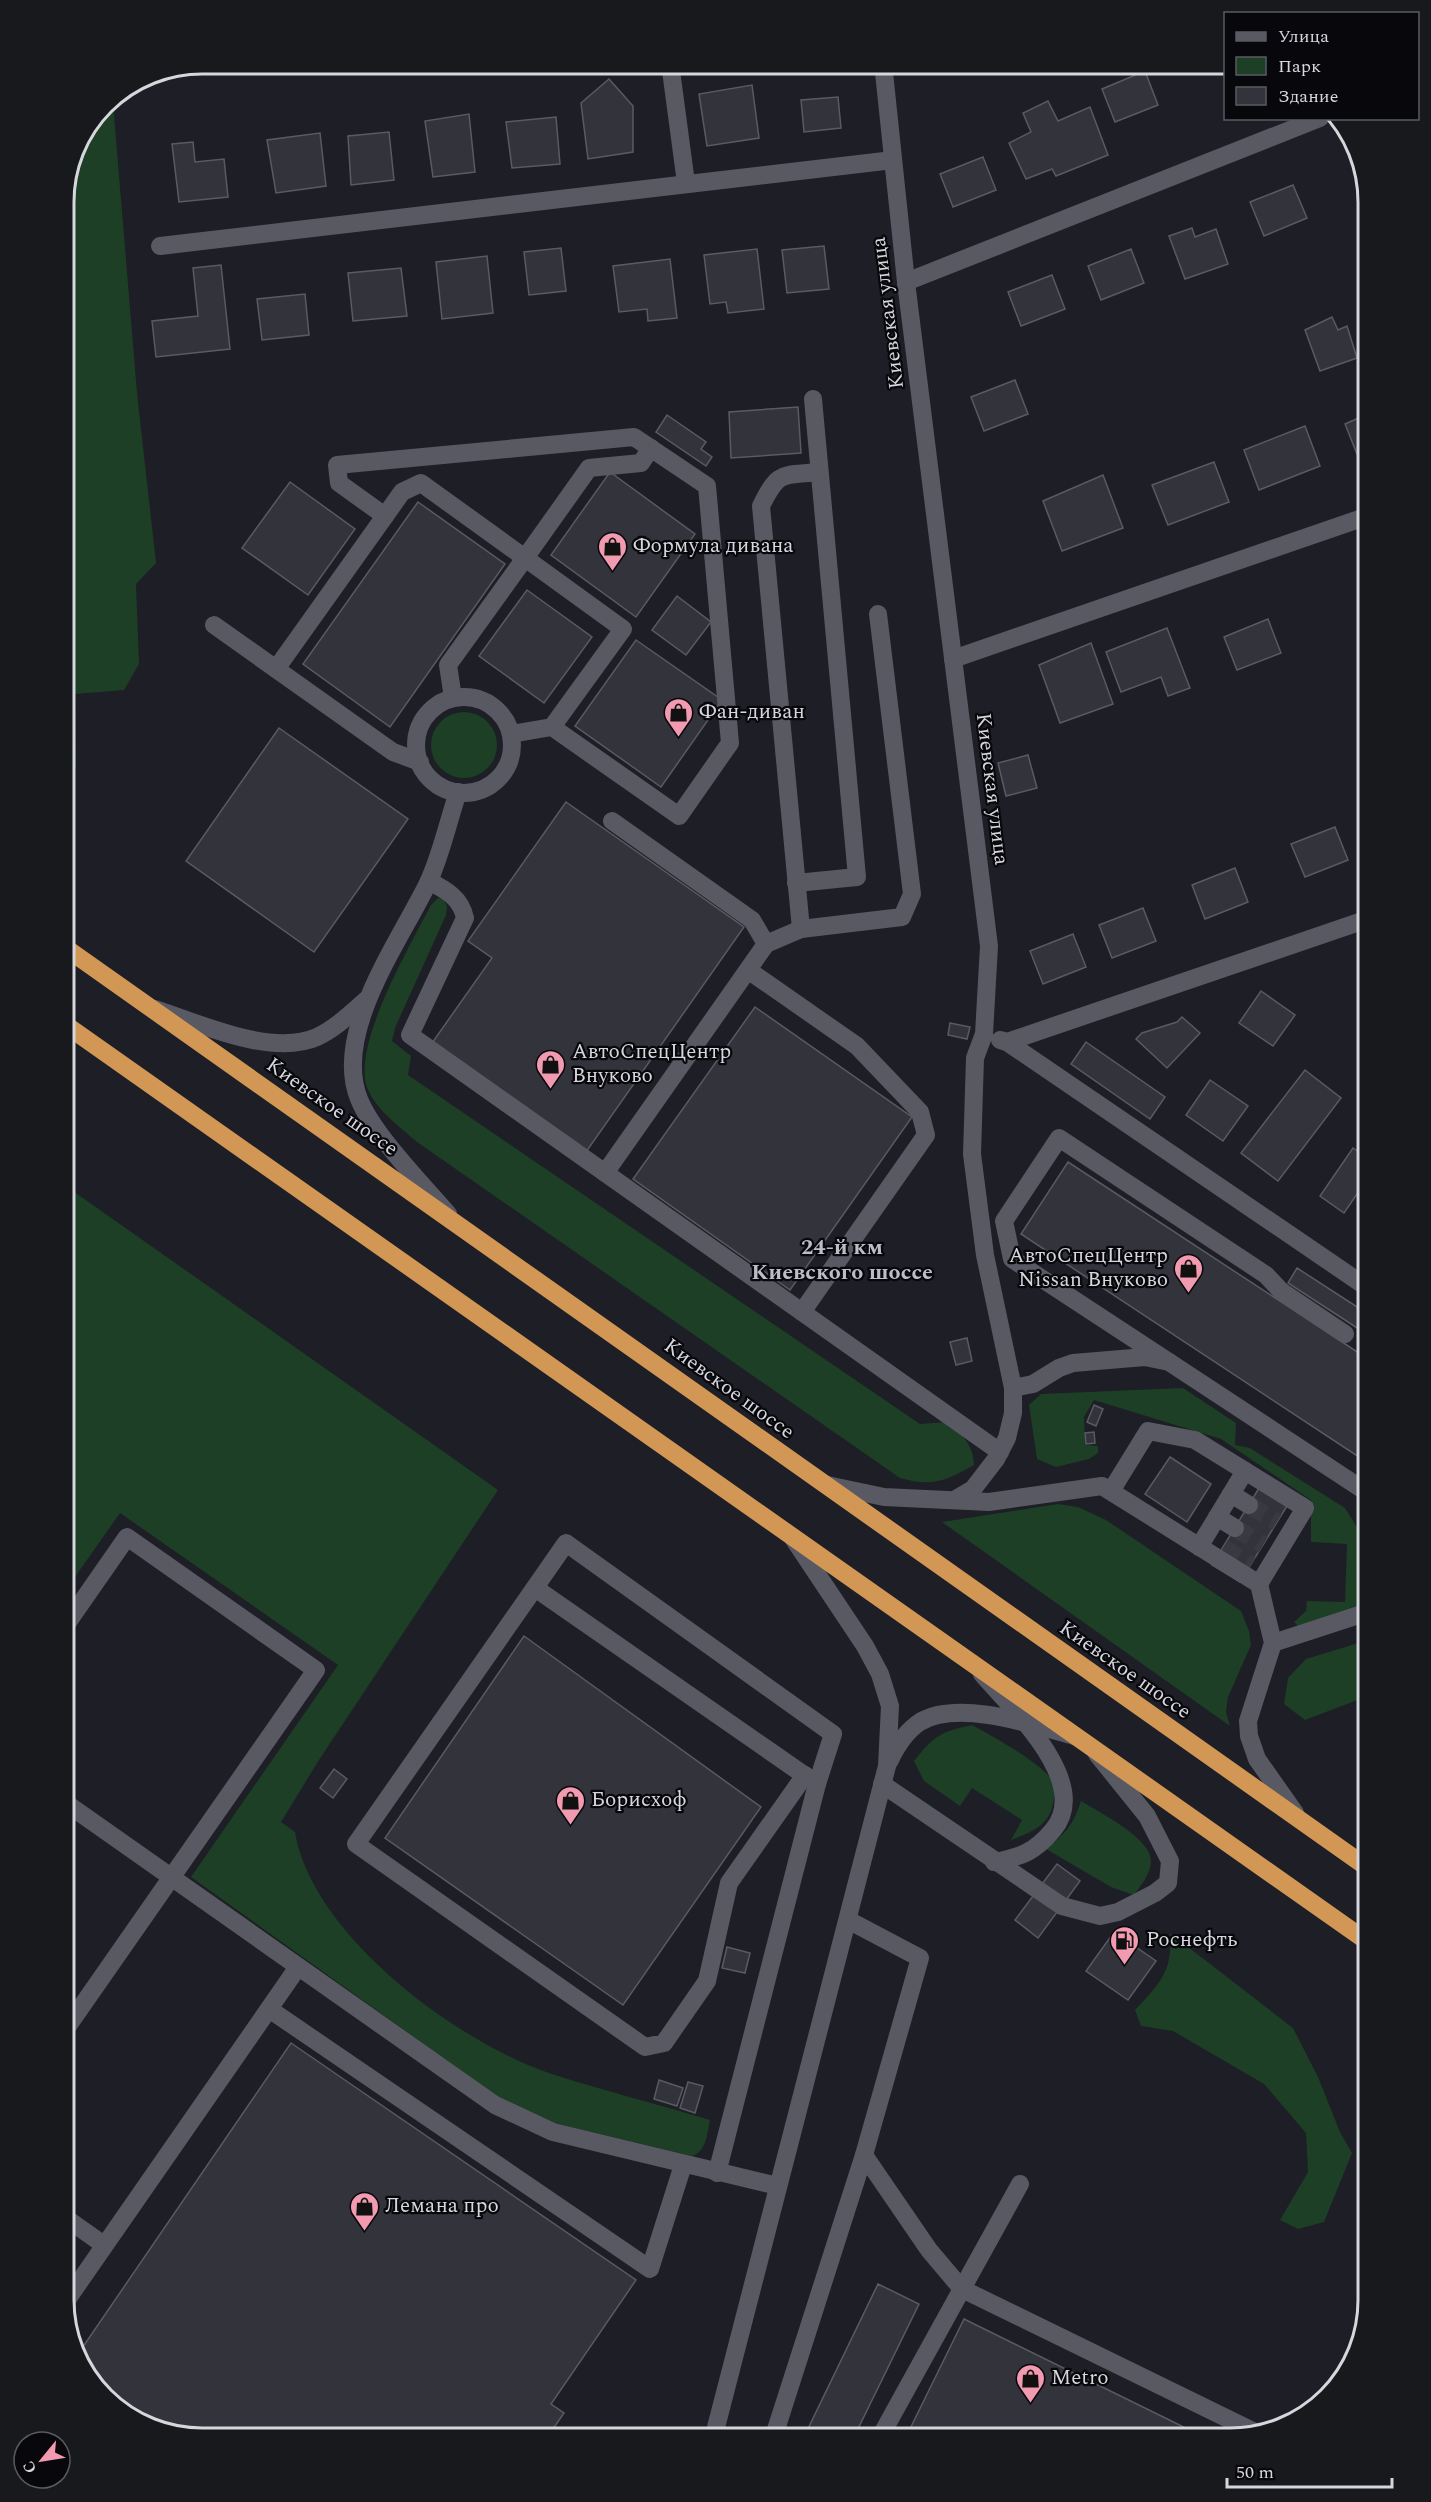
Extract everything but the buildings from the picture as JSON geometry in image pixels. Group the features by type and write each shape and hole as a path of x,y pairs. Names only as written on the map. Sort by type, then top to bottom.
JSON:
{"highway":[{"name":"Киевское шоссе","path":"74,954 1358,1861"},
{"path":"74,1031 1358,1935"}],"street":[{"path":"671,74 686,183"},
{"name":"Киевская улица","path":"884,74 906,282 989,946 984,1034 975,1058 972,1154 985,1255 1012,1388 1013,1413 1007,1438 1000,1452 984,1477 973,1489 956,1499"},
{"path":"906,282 1315,120"},
{"path":"160,246 893,160"},
{"path":"796,883 857,877 813,399"},
{"path":"385,516 339,483 337,465 634,437 707,486 730,743 679,816 552,727"},
{"path":"453,698 448,665 590,468 641,463 651,448"},
{"path":"801,929 761,506 772,483 781,477 819,471"},
{"path":"276,669 402,492 421,483 623,629 552,727 511,734"},
{"path":"953,659 1358,519"},
{"path":"605,1173 766,944 801,929 902,917 912,894 878,614"},
{"path":"214,625 393,752 420,762"},
{"path":"453,698 478,699 489,704 506,722 511,734 510,759 497,780 476,792 458,792 440,786 430,778 420,762 416,744 423,720 431,711 453,698"},
{"path":"455,1221 386,1139 359,1100 352,1066 366,1000 429,881 458,792"},
{"path":"612,821 752,920 766,944"},
{"path":"429,881 449,893 463,907 465,918 410,1035 1000,1452"},
{"path":"1007,1042 1358,922"},
{"path":"748,970 857,1046 920,1112 927,1135 802,1312"},
{"path":"152,1008 253,1040 278,1044 298,1043 328,1031 366,1000"},
{"path":"984,1034 1007,1042 1358,1281"},
{"path":"1346,1334 1281,1291 1266,1275 1059,1138 1004,1221 1012,1259 1358,1486"},
{"path":"1012,1388 1033,1384 1059,1368 1073,1363 1146,1357 1169,1362"},
{"path":"1111,1491 1148,1431 1195,1440 1305,1508 1284,1526 1258,1574 1273,1643 1248,1721 1249,1736 1257,1759 1284,1800 1305,1826"},
{"path":"1202,1542 1245,1471"},
{"path":"825,1484 884,1497 989,1502 1102,1486 1258,1574"},
{"path":"1231,1494 1249,1504"},
{"path":"1217,1517 1234,1528"},
{"path":"792,1536 865,1646 880,1674 890,1706 887,1766"},
{"path":"74,1613 127,1537 316,1670 74,2017"},
{"path":"1202,1542 1223,1548"},
{"path":"566,1543 833,1734 811,1779 729,1883 707,1981 664,2043 645,2047 356,1844 566,1543"},
{"path":"535,1588 811,1779"},
{"path":"1273,1643 1358,1615"},
{"path":"970,1662 1024,1723 1050,1757 1060,1775 1064,1803 1059,1824 1042,1844 1020,1857 994,1862"},
{"path":"716,2428 848,1920 882,1784 887,1766 896,1749 912,1728 931,1717 962,1713 1024,1723 1084,1742 1147,1816 1170,1861 1168,1883 1146,1898 1118,1912 1100,1916 1062,1906 882,1784"},
{"path":"717,2173 811,1779"},
{"path":"74,1809 495,2105 553,2132 778,2186"},
{"path":"777,2428 864,2155 920,1958 848,1920"},
{"path":"74,2289 298,1967"},
{"path":"269,2009 650,2269 683,2165"},
{"path":"864,2155 929,2250 962,2289 1245,2427"},
{"path":"885,2428 1020,2184"},
{"path":"74,2224 104,2245"}],"green space":[{"path":"114,108 137,393 156,563 136,584 139,664 124,690 75,694 76,767 74,769 74,194 83,153 100,124"},
{"path":"464,712 477,715 487,722 494,732 497,745 494,758 487,768 477,775 464,778 451,775 441,768 434,758 431,745 434,732 441,722 451,715"},
{"path":"438,898 444,899 447,907 446,915 395,1028 392,1041 411,1056 408,1075 920,1424 946,1422 966,1440 972,1451 974,1465 939,1481 921,1482 900,1478 417,1142 380,1109 366,1084 365,1065 369,1043 386,993 431,905"},
{"path":"74,1192 498,1490 317,1763 281,1822 295,1832 307,1871 329,1909 359,1946 395,1980 434,2011 475,2038 515,2059 552,2074 710,2120 706,2141 697,2154 692,2156 558,2124 498,2097 191,1877 338,1665 120,1513 74,1578"},
{"path":"1183,1388 1236,1423 1235,1445 1250,1448 1345,1508 1358,1529 1358,1614 1300,1628 1294,1622 1306,1611 1307,1601 1345,1602 1347,1544 1311,1542 1311,1500 1221,1439 1094,1400 1084,1417 1085,1445 1098,1446 1098,1453 1089,1459 1056,1467 1037,1459 1029,1405 1041,1394"},
{"path":"1058,1504 1078,1507 1106,1520 1241,1611 1249,1631 1251,1645 1228,1697 1226,1712 1230,1726 942,1522"},
{"path":"1358,1643 1358,1700 1305,1720 1284,1704 1288,1678 1306,1659"},
{"path":"972,1725 1020,1754 1051,1778 1054,1791 1052,1807 1045,1821 1034,1830 1011,1840 1022,1820 972,1788 960,1806 924,1781 914,1761 921,1752 939,1736"},
{"path":"1081,1801 1134,1835 1149,1853 1151,1862 1149,1871 1134,1895 1111,1887 1046,1849 1068,1828"},
{"path":"1170,1933 1293,2028 1318,2077 1340,2132 1352,2153 1324,2222 1298,2229 1280,2220 1308,2172 1306,2133 1264,2084 1173,2031 1141,2026 1135,2010 1151,1992 1167,1968"}],"tunnel":[{"path":"1249,1505 1277,1522"},
{"path":"1235,1528 1263,1545"},
{"path":"1223,1548 1251,1565"}],"place":[{"name":"Формула дивана","path":"612,572"},
{"name":"Фан-диван","path":"678,738"},
{"name":"АвтоСпецЦентр Внуково","path":"551,1090"},
{"name":"АвтоСпецЦентр Nissan Внуково","path":"1189,1294"},
{"name":"Борисхоф","path":"570,1826"},
{"name":"Роснефть","path":"1125,1966"},
{"name":"Лемана про","path":"364,2232"},
{"name":"Metro","path":"1030,2404"}],"district":[{"name":"24-й км Киевского шоссе","path":"842,1260"}]}
